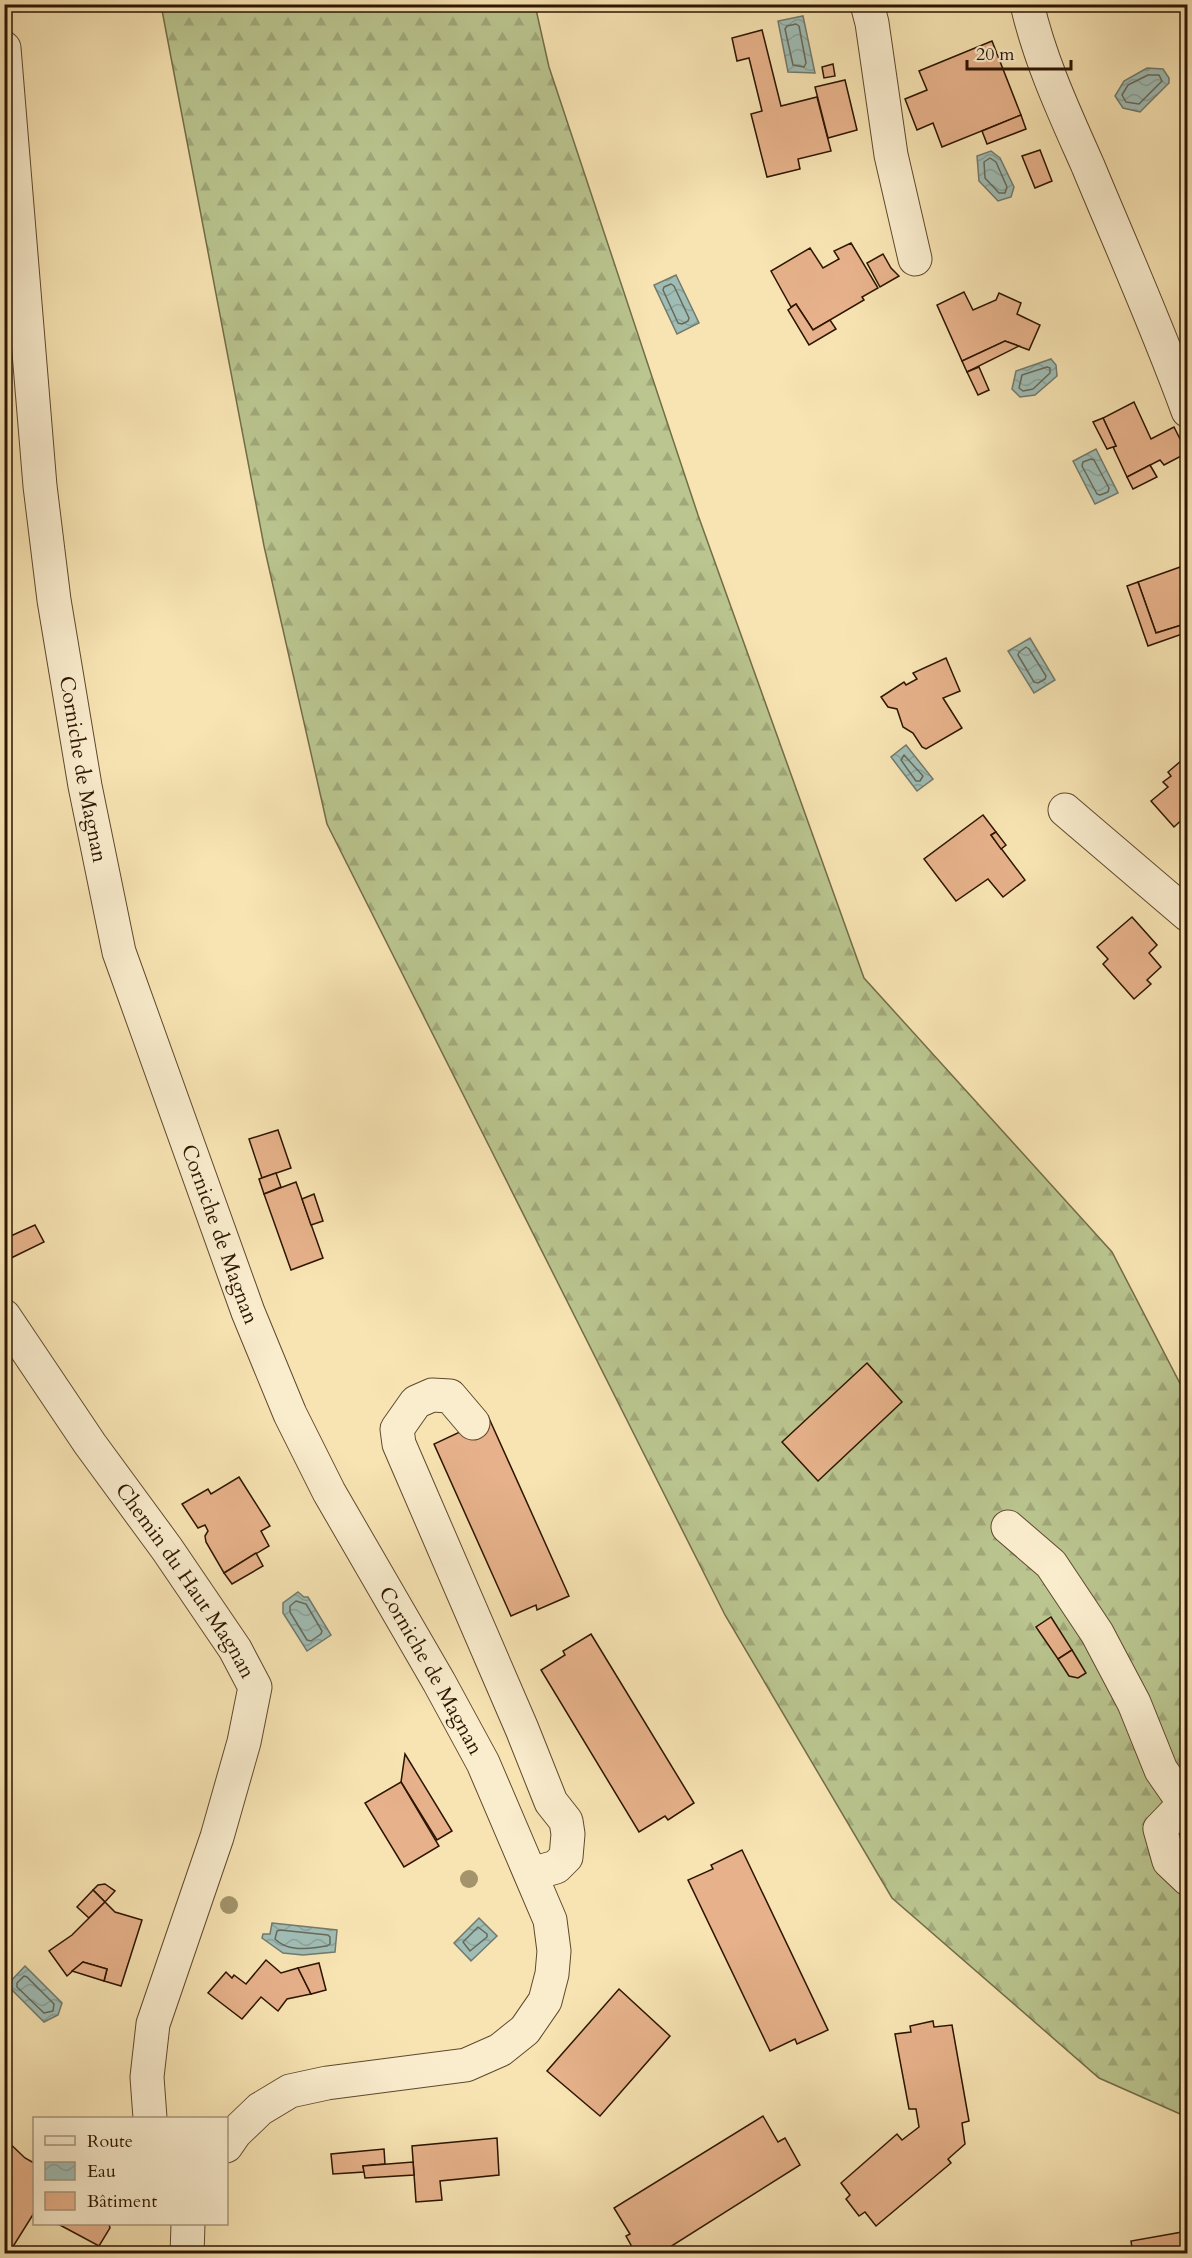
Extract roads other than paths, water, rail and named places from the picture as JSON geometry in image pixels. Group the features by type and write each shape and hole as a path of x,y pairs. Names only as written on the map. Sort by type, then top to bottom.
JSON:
{"street":[{"path":"867,4 873,23 891,155 915,259"},
{"path":"1027,4 1032,28 1056,93 1165,348 1188,411"},
{"name":"Corniche de Magnan","path":"4,48 40,486 54,600 85,786 119,952 248,1312 290,1414 329,1492 440,1683 483,1763 550,1920 554,1951 552,1974 545,2001 525,2030 500,2050 466,2065 327,2083 290,2091 260,2109 235,2133 228,2143"},
{"path":"1065,810 1188,915"},
{"name":"Chemin du Haut Magnan","path":"4,1316 90,1444 235,1649 255,1687 244,1742 217,1837 153,2024 147,2077 150,2117"},
{"path":"473,1423 450,1396 432,1395 416,1402 397,1429 399,1444 522,1729 551,1802 566,1821 568,1834 566,1857 556,1867 531,1874"},
{"path":"1008,1527 1051,1564 1097,1633 1134,1703 1161,1770 1186,1806 1160,1829 1169,1861 1188,1879"},
{"path":"186,2253 188,2225"}],"water":[{"path":"803,16 815,73 788,72 778,21"},
{"path":"1147,68 1163,69 1169,78 1169,83 1140,112 1123,108 1115,96 1124,81"},
{"path":"991,151 1000,158 1014,187 1011,197 998,201 979,181 977,156"},
{"path":"676,275 699,323 677,334 654,285"},
{"path":"1051,359 1056,365 1057,376 1035,395 1020,397 1012,389 1016,371"},
{"path":"1096,449 1118,493 1095,504 1073,461"},
{"path":"1030,638 1055,680 1034,693 1008,651"},
{"path":"906,745 933,779 917,791 891,757"},
{"path":"298,1592 308,1597 331,1635 307,1651 283,1613 283,1603"},
{"path":"479,1918 497,1936 471,1961 454,1943"},
{"path":"272,1923 337,1930 335,1952 303,1955 283,1953 262,1938 263,1934 270,1934"},
{"path":"25,1966 62,2003 58,2015 44,2022 7,1985"}]}
